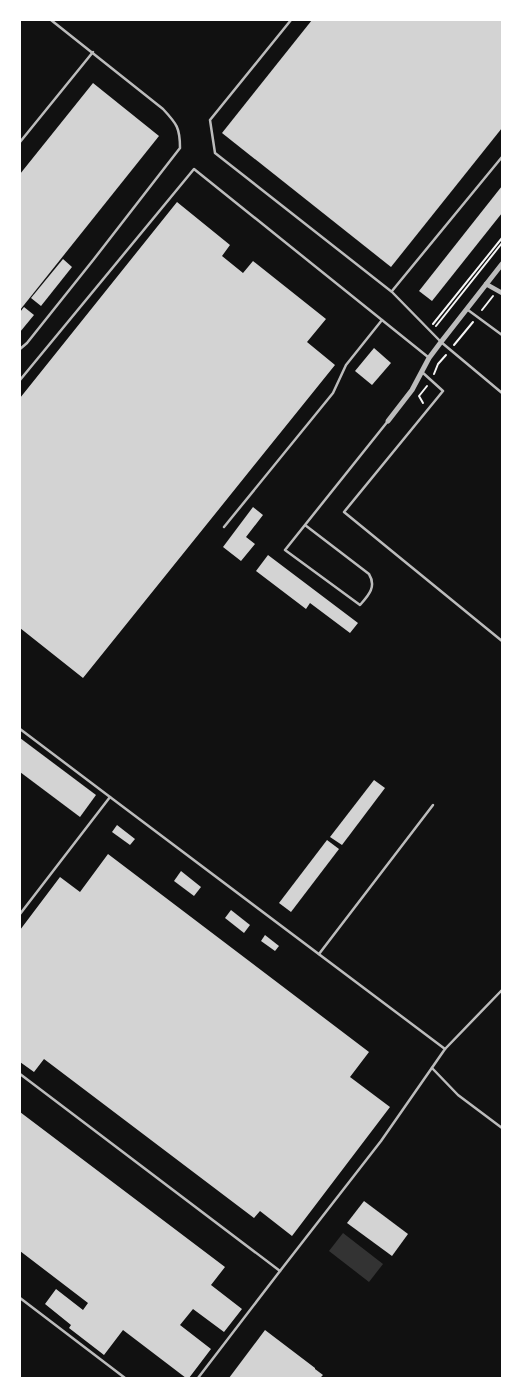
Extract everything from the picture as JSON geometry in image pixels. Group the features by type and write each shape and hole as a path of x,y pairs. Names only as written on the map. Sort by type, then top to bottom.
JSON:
{"street":[{"path":"388,421 412,390 429,358 502,264"},
{"path":"486,284 502,293"}],"lane":[{"path":"20,348 94,260 180,148 180,133 174,120 163,109 51,20"},
{"path":"291,20 210,120 215,153 392,292 441,342 502,393"},
{"path":"20,142 93,52"},
{"path":"392,292 502,157"},
{"path":"20,380 194,169 429,358"},
{"path":"467,309 502,335"},
{"path":"224,527 333,393 346,365 382,320"},
{"path":"422,372 443,391 344,512 502,640"},
{"path":"305,525 370,574 372,588 360,605 285,550 388,421"},
{"path":"20,729 445,1049"},
{"path":"20,914 110,797"},
{"path":"319,954 433,806"},
{"path":"198,1378 381,1141 445,1049 502,990"},
{"path":"432,1068 458,1095 502,1128"},
{"path":"20,1074 280,1271"},
{"path":"20,1298 125,1378"}],"path":[{"path":"430,331 502,238"},
{"path":"430,331 502,243"}],"shaded area":[{"path":"343,1233 383,1264 369,1282 329,1251"}],"building":[{"path":"312,20 502,21 502,128 391,267 222,133"},
{"path":"93,83 159,136 20,310 20,174"},
{"path":"502,186 502,213 432,301 419,291"},
{"path":"177,202 230,245 222,256 243,273 253,261 326,319 307,342 335,365 83,678 20,628 20,398"},
{"path":"63,259 72,267 41,306 31,298"},
{"path":"24,307 34,315 20,332 20,312"},
{"path":"374,348 391,363 372,385 355,371"},
{"path":"253,507 263,515 246,537 255,544 241,561 223,547"},
{"path":"268,555 358,623 350,633 310,603 306,609 256,571"},
{"path":"20,738 96,795 80,817 20,772"},
{"path":"374,780 385,788 342,845 330,837"},
{"path":"117,825 135,839 130,845 112,832"},
{"path":"327,840 339,849 291,912 279,903"},
{"path":"108,854 369,1052 350,1077 390,1107 292,1236 260,1211 254,1218 44,1059 34,1072 20,1062 20,930 60,877 80,892"},
{"path":"181,871 201,887 194,896 174,881"},
{"path":"231,910 250,925 244,933 225,918"},
{"path":"265,935 279,946 275,951 261,941"},
{"path":"20,1112 225,1267 211,1285 242,1309 224,1332 193,1309 180,1325 211,1349 189,1378 186,1378 123,1330 104,1355 69,1328 71,1325 45,1304 56,1289 83,1310 88,1303 20,1251"},
{"path":"364,1201 408,1234 392,1256 347,1223"},
{"path":"265,1330 323,1375 320,1378 229,1378"}]}
